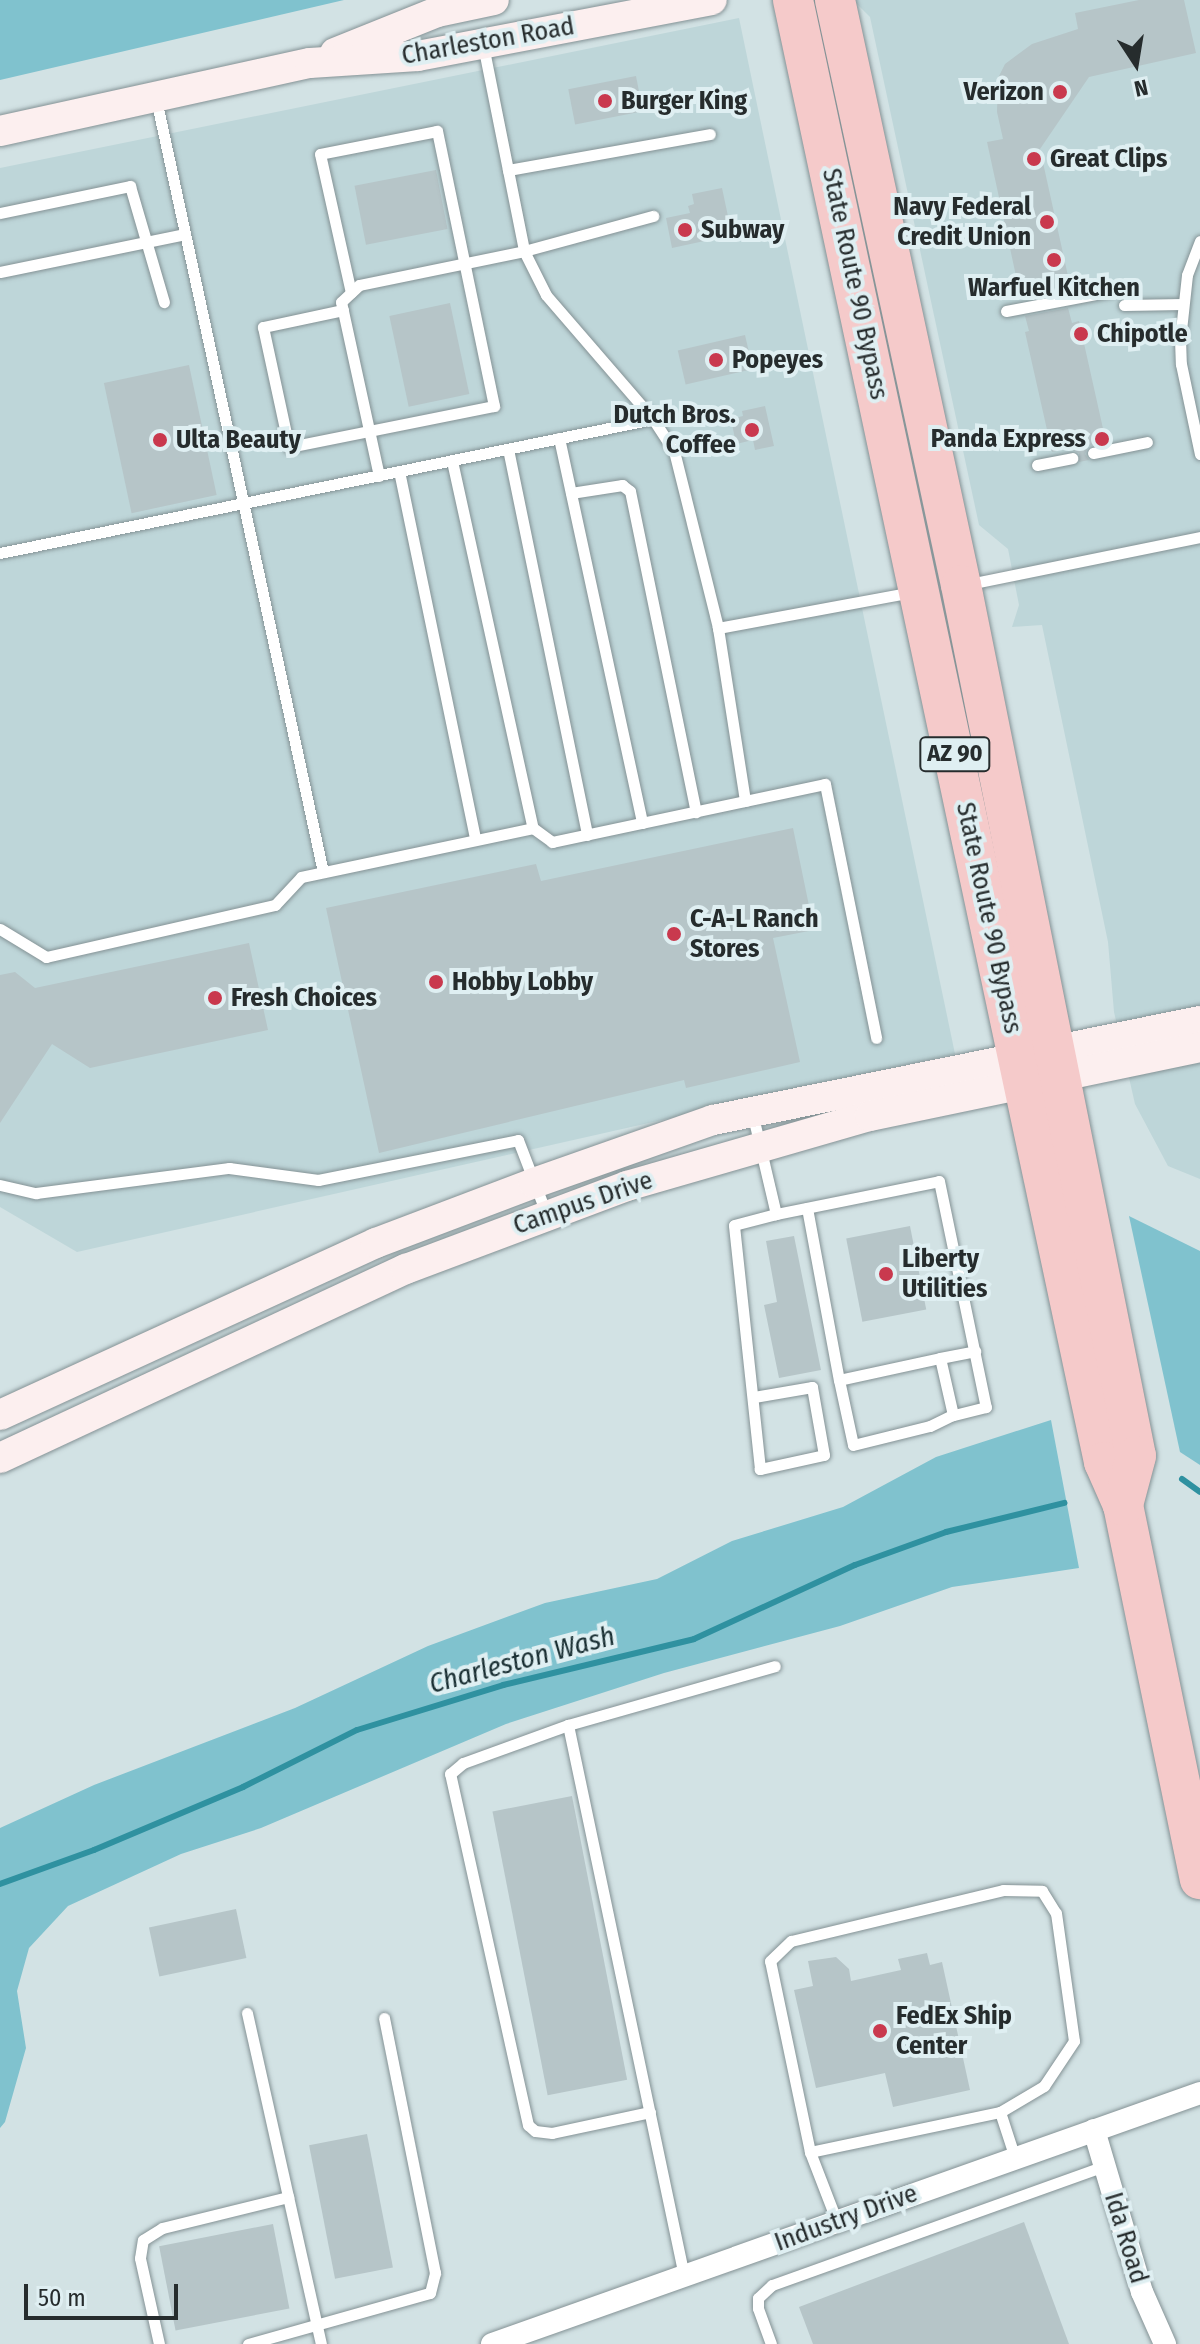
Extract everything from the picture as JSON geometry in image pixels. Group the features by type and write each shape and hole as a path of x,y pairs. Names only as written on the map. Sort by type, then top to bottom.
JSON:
{"highway":[{"name":"State Route 90 Bypass","path":"793,0 920,590 1040,1068"},
{"name":"State Route 90 Bypass","path":"835,0 961,585 1104,1462 1123,1505 1200,1879"}],"street":[{"name":"Charleston Road","path":"310,63 437,12 494,0"},
{"name":"Charleston Road","path":"0,131 310,63 418,56 712,0"},
{"name":"Campus Drive","path":"0,1458 406,1269 547,1215 760,1146 1200,1021"},
{"name":"Campus Drive","path":"0,1415 376,1243 713,1120 1040,1068 1200,1047"},
{"name":"Industry Drive","path":"492,2344 1200,2093"},
{"name":"Ida Road","path":"1094,2130 1142,2292 1165,2344"}],"lane":[{"path":"483,44 524,251 546,295 653,419 674,451 718,628 745,801"},
{"path":"155,98 323,872"},
{"path":"343,310 263,327 289,447 494,406 437,131 320,154 351,293"},
{"path":"508,170 710,134"},
{"path":"0,213 130,186 149,241 164,302"},
{"path":"379,476 341,302 359,285 524,251 653,216"},
{"path":"0,272 185,234"},
{"path":"1200,241 1187,275 1181,364 1200,454"},
{"path":"1006,311 1122,289"},
{"path":"1124,305 1183,304"},
{"path":"0,553 653,419"},
{"path":"559,438 642,823"},
{"path":"1093,453 1147,442"},
{"path":"508,449 587,835"},
{"path":"1037,465 1072,458"},
{"path":"452,461 533,828 552,842 825,784 876,1038"},
{"path":"399,471 475,839"},
{"path":"571,493 622,485 630,491 696,812"},
{"path":"961,585 1200,537"},
{"path":"718,628 920,590"},
{"path":"0,929 46,957 275,905 301,877 533,828"},
{"path":"752,1112 776,1214"},
{"path":"0,1185 36,1193 229,1168 318,1180 518,1140 547,1215"},
{"path":"754,1397 812,1387 824,1455 760,1469 734,1225 776,1214 939,1181 986,1407 953,1415 930,1426 853,1445 807,1208"},
{"path":"839,1380 975,1351"},
{"path":"940,1358 953,1415"},
{"path":"650,2112 552,2133 535,2131 528,2125 450,1774 463,1763 568,1725 775,1666"},
{"path":"568,1725 684,2276"},
{"path":"810,2152 1000,2112 1044,2086 1074,2041 1056,1913 1042,1891 1003,1890 791,1941 770,1961 810,2152 837,2222"},
{"path":"247,2013 321,2344"},
{"path":"248,2344 430,2293 435,2273 384,2018"},
{"path":"1000,2112 1015,2158"},
{"path":"771,2344 758,2298 772,2285 1104,2166"},
{"path":"159,2344 140,2258 143,2240 162,2228 288,2197"}],"shaded area":[{"path":"0,0 344,0 0,80"},
{"path":"853,0 1200,0 1200,1179 1168,1166 1135,1104 1114,1012 1108,942 1042,625 1012,627 1019,605 1008,549 979,525 870,17"},
{"path":"739,18 955,1054 77,1252 0,1207 0,168"},
{"path":"1129,1216 1200,1251 1200,1465 1180,1452"},
{"path":"1051,1420 1079,1568 952,1587 840,1626 664,1673 506,1724 261,1828 181,1854 68,1906 29,1948 17,1991 26,2048 5,2122 0,2128 0,1828 94,1785 295,1708 428,1646 545,1603 657,1579 732,1541 843,1507 936,1457"}],"building":[{"path":"1139,0 1184,0 1196,53 1089,77 1040,149 1070,285 1064,286 1065,291 1021,299 987,142 1003,139 997,112 998,78 1005,64 1032,44 1078,29 1075,13"},
{"name":"Burger King","path":"636,76 643,111 575,125 568,89"},
{"path":"436,170 447,229 366,245 355,186"},
{"path":"722,188 732,235 672,248 666,218 690,213 688,206 694,204 692,194"},
{"path":"450,303 469,394 409,407 389,316"},
{"path":"1068,308 1072,323 1079,321 1106,442 1088,446 1085,454 1089,460 1079,462 1079,453 1069,448 1052,452 1025,332 1029,331 1025,316"},
{"name":"Popeyes","path":"745,335 753,369 686,385 678,351"},
{"name":"Ulta Beauty","path":"189,365 217,495 132,513 104,383"},
{"name":"Dutch Bros. Coffee","path":"765,406 774,446 755,450 753,440 736,444 731,419 743,416 742,411"},
{"path":"793,828 814,930 773,938 800,1062 686,1088 684,1080 379,1153 326,908 536,864 541,881"},
{"path":"249,943 268,1030 90,1068 52,1044 0,1123 0,975 15,972 35,988"},
{"name":"Liberty Utilities","path":"910,1226 926,1309 862,1322 846,1238"},
{"path":"794,1236 821,1370 779,1378 764,1305 777,1302 766,1241"},
{"path":"572,1796 627,2080 548,2095 492,1811"},
{"path":"236,1909 246,1958 159,1976 149,1928"},
{"name":"FedEx Ship Center","path":"927,1953 930,1965 942,1962 970,2090 893,2107 885,2073 816,2088 794,1990 813,1986 808,1961 836,1957 849,1969 851,1981 901,1970 898,1959"},
{"path":"367,2134 393,2268 335,2279 309,2145"},
{"path":"1024,2222 1069,2344 813,2344 799,2307"},
{"path":"273,2224 289,2308 176,2331 159,2246"}],"waterway":[{"path":"1182,1479 1200,1492"},
{"name":"Charleston Wash","path":"0,1884 94,1850 243,1787 357,1730 503,1685 694,1639 855,1565 946,1532 1064,1503"}],"place":[{"name":"Verizon","path":"1060,92"},
{"name":"Burger King","path":"605,101"},
{"name":"Great Clips","path":"1034,159"},
{"name":"Navy Federal Credit Union","path":"1047,222"},
{"name":"Subway","path":"685,230"},
{"name":"Warfuel Kitchen","path":"1054,260"},
{"name":"Chipotle","path":"1081,334"},
{"name":"Popeyes","path":"716,360"},
{"name":"Dutch Bros. Coffee","path":"752,430"},
{"name":"Panda Express","path":"1102,439"},
{"name":"Ulta Beauty","path":"160,440"},
{"name":"C-A-L Ranch Stores","path":"674,934"},
{"name":"Hobby Lobby","path":"436,982"},
{"name":"Fresh Choices","path":"215,998"},
{"name":"Liberty Utilities","path":"886,1274"},
{"name":"FedEx Ship Center","path":"880,2031"}]}
